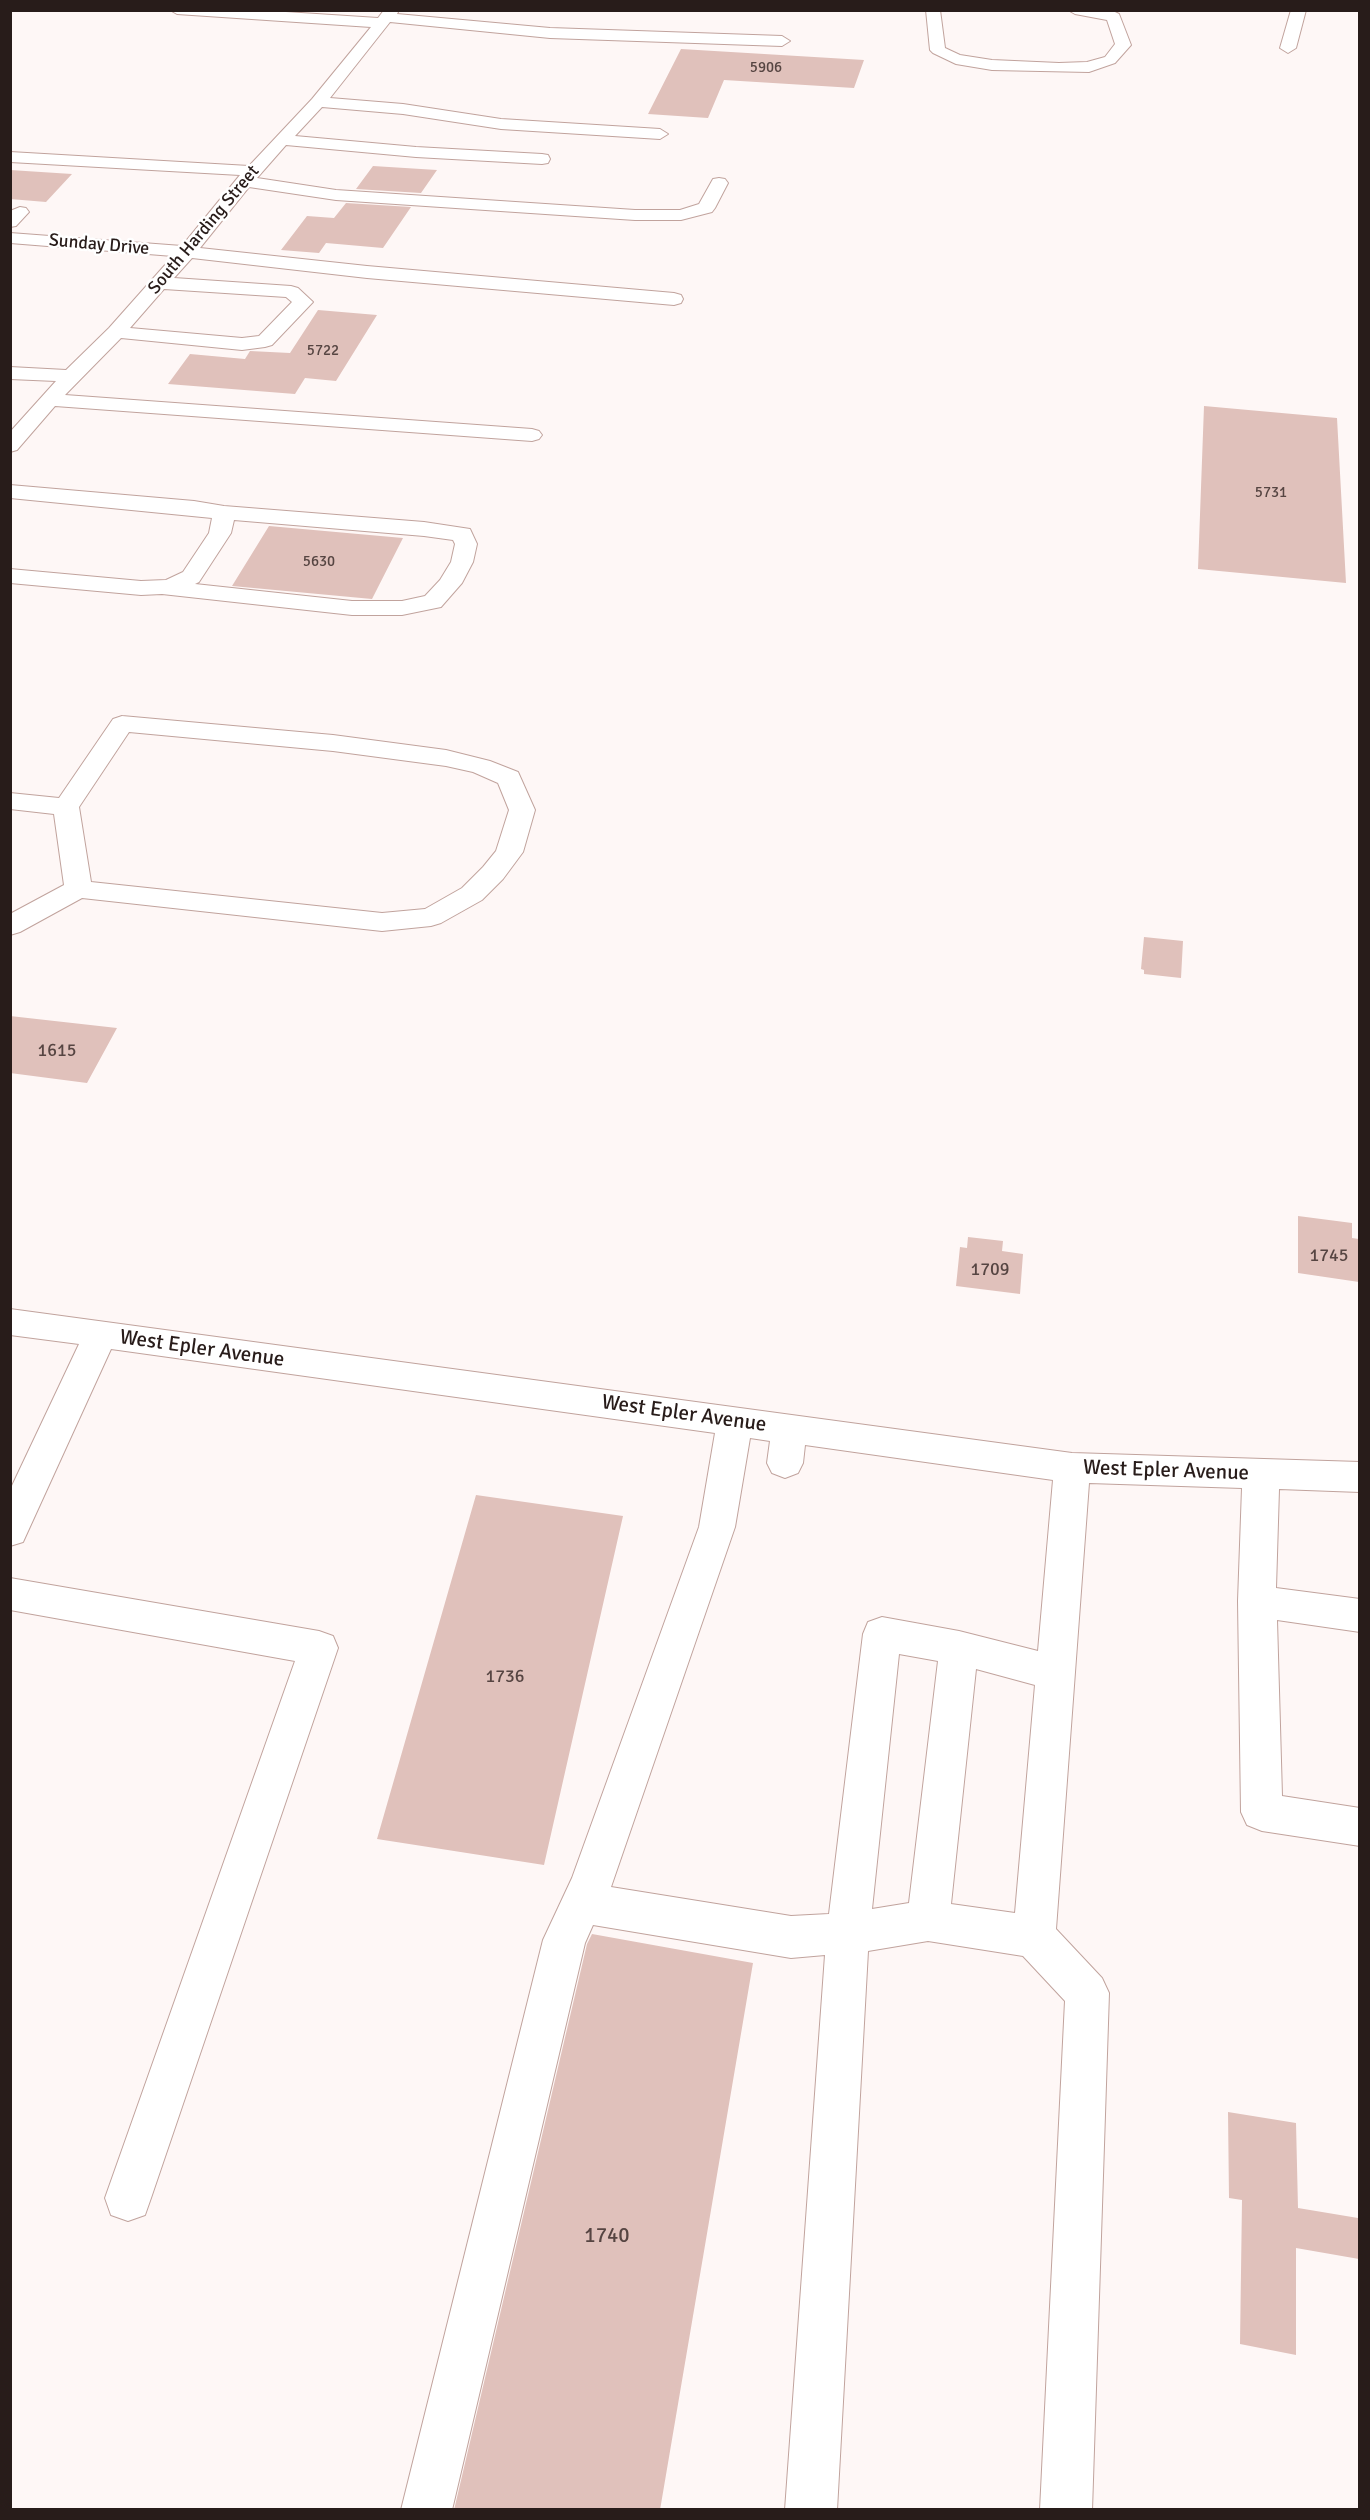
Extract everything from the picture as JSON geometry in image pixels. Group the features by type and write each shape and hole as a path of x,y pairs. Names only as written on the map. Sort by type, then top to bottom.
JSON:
{"street":[{"path":"177,10 387,17 550,33 782,41"},
{"path":"933,10 938,50 956,59 992,65 1059,68 1089,67 1110,60 1124,45 1114,17 1075,10"},
{"path":"1288,48 1299,10"},
{"name":"South Harding Street","path":"10,446 71,376 116,332 160,283 249,176 318,102 387,17"},
{"path":"318,102 403,109 501,124 660,134"},
{"path":"282,140 416,152 542,159"},
{"path":"10,158 249,176 336,195 635,215 681,215 706,208 719,183"},
{"name":"Sunday Drive","path":"10,238 187,252 367,272 674,299"},
{"path":"116,332 242,344 265,341 303,302 291,292 160,283"},
{"path":"10,373 71,376"},
{"path":"10,410 45,406 532,435"},
{"path":"10,491 194,508 224,513 424,529 462,534 466,544 462,562 450,583 433,602 402,608 352,608 160,587"},
{"path":"10,576 141,588 170,587 192,577 220,533 224,513"},
{"path":"10,926 78,890 382,922 431,917 472,894 494,873 509,852 522,810 509,778 481,765 333,743 122,724 66,807 78,890"},
{"path":"10,801 66,807"},
{"name":"West Epler Avenue","path":"10,1322 735,1421 787,1446 1072,1468 1359,1477"},
{"path":"10,1531 100,1335"},
{"path":"426,2510 564,1940 591,1884 717,1527 735,1421"},
{"path":"1034,1937 1072,1468"},
{"path":"1261,1474 1257,1602 1262,1812 1359,1827"},
{"path":"10,1594 319,1648 128,2198"},
{"path":"1257,1602 1359,1616"},
{"path":"811,2510 848,1933 882,1634 959,1648 1055,1673"},
{"path":"928,1921 959,1648"},
{"path":"582,1903 791,1937 848,1933 928,1921 1034,1937 1088,1994 1066,2510"}],"building":[{"path":"681,49 864,60 854,88 724,80 708,118 648,114"},
{"path":"373,166 437,170 421,193 356,189"},
{"path":"10,170 72,174 46,202 10,199"},
{"path":"346,203 411,207 383,248 326,243 319,253 281,250 307,216 334,218"},
{"path":"318,310 377,315 336,381 305,378 295,394 168,384 190,354 245,359 250,351 290,353"},
{"path":"1204,406 1337,418 1346,583 1198,569"},
{"path":"269,526 403,538 372,599 232,586"},
{"path":"1144,937 1183,941 1181,978 1144,974 1144,970 1141,969"},
{"path":"10,1016 117,1028 87,1083 10,1073"},
{"path":"1298,1216 1352,1223 1352,1238 1359,1239 1359,1282 1298,1273"},
{"path":"968,1237 1003,1241 1002,1251 1023,1254 1020,1294 956,1286 960,1247 967,1248"},
{"path":"476,1495 623,1516 544,1865 377,1839"},
{"path":"592,1934 753,1963 660,2510 454,2510 587,1944"},
{"path":"1228,2112 1296,2123 1298,2208 1358,2218 1359,2259 1296,2248 1296,2355 1240,2344 1242,2200 1229,2198"}]}
